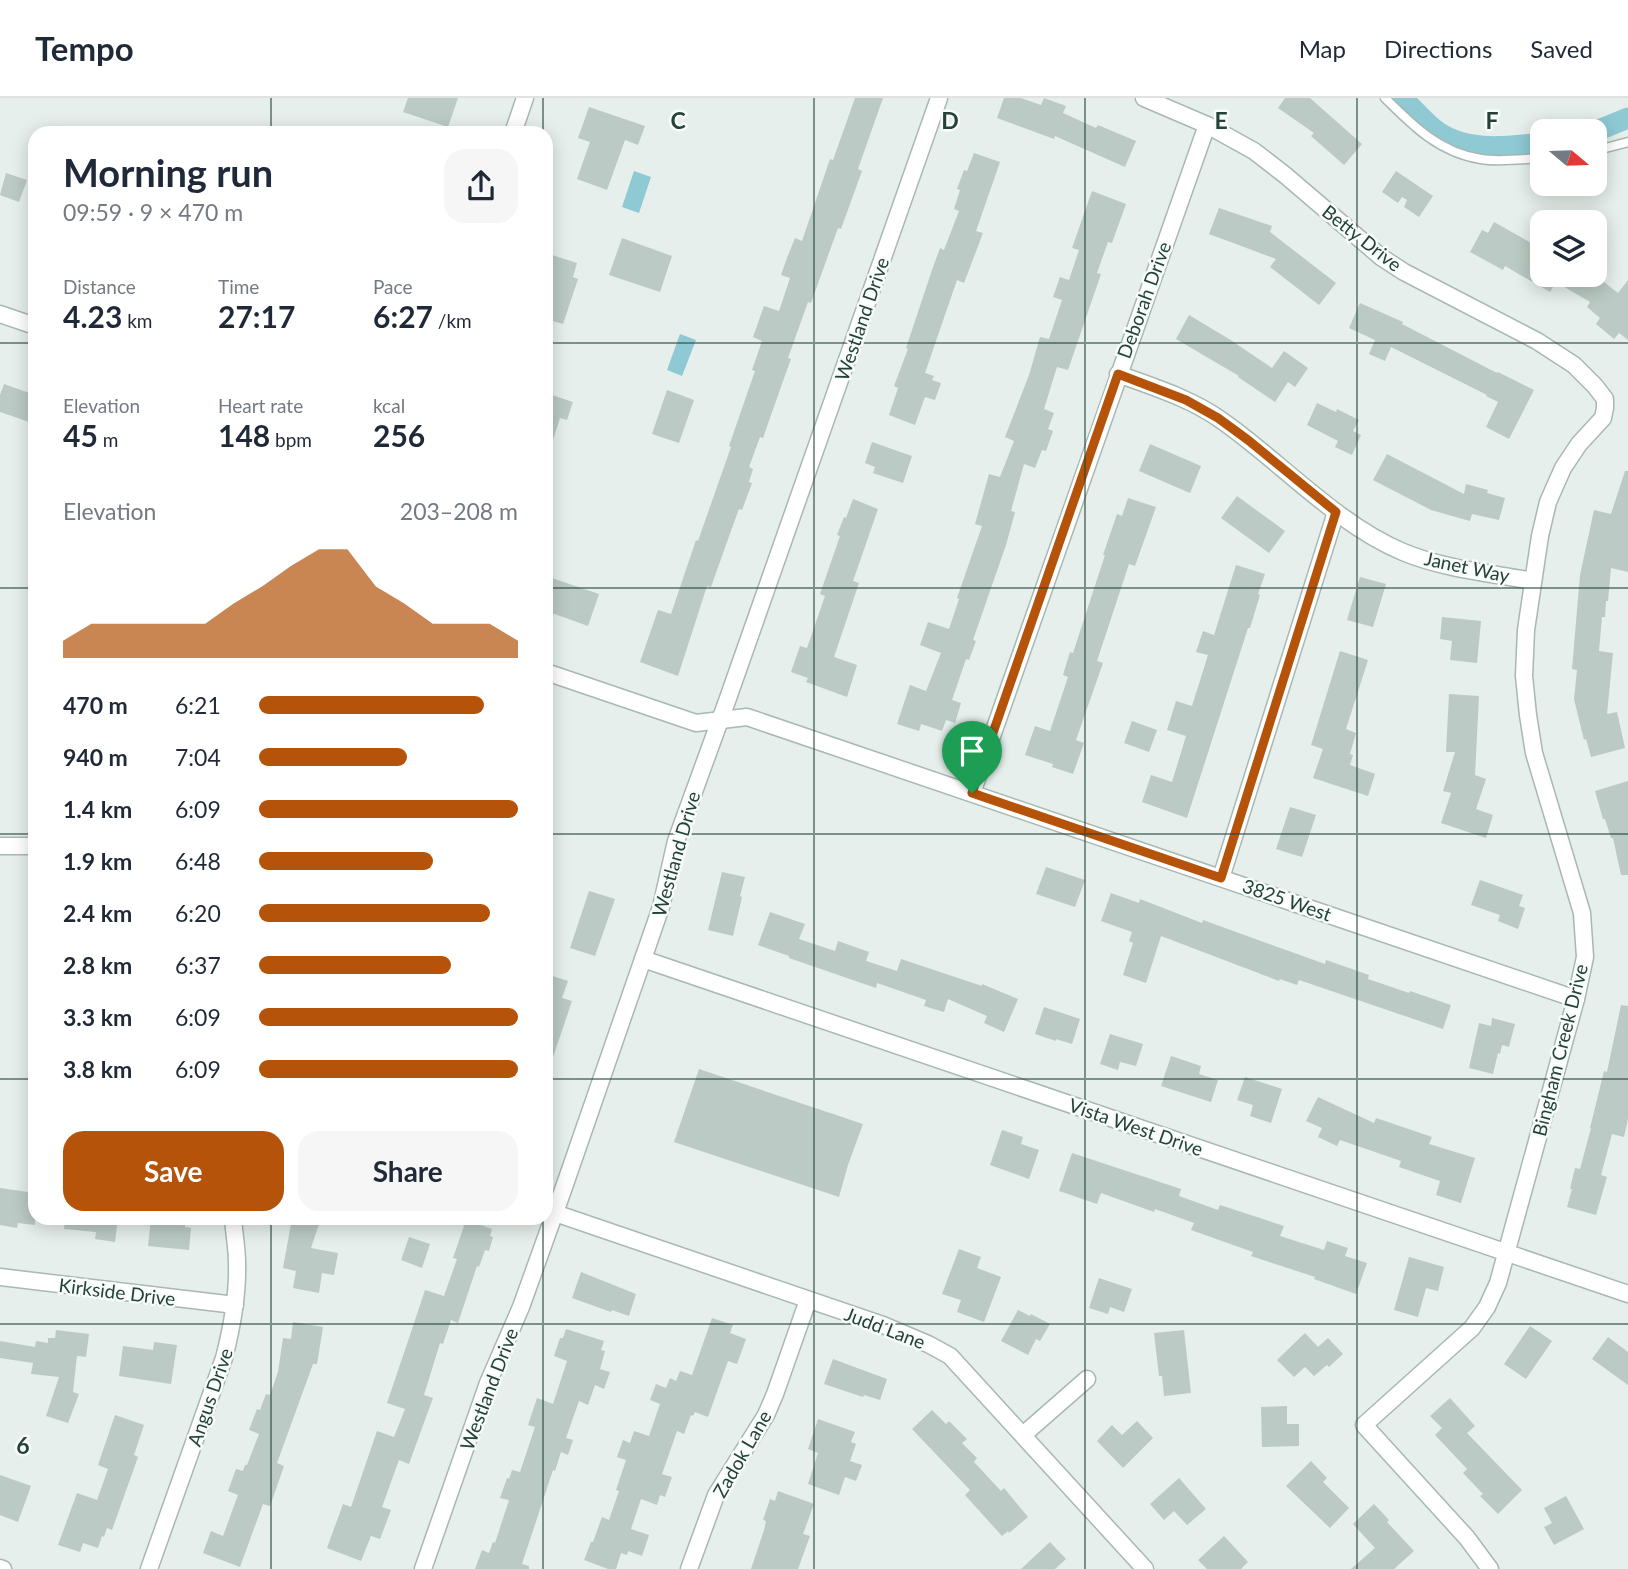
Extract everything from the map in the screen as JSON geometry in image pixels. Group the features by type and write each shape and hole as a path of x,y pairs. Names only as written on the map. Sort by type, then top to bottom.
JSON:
{"street":[{"path":"515,126 525,98"},
{"name":"Westland Drive","path":"553,1203 643,959 661,907 676,841 939,98"},
{"name":"Betty Drive","path":"1144,98 1207,124 1254,151 1381,257 1404,272 1536,341 1574,365 1595,386 1605,400 1605,408"},
{"name":"Deborah Drive","path":"972,793 1207,124"},
{"path":"0,314 28,324"},
{"name":"Janet Way","path":"1118,374 1186,400 1218,418 1336,512 1402,552 1437,564 1533,581"},
{"name":"Bingham Creek Drive","path":"1490,1569 1467,1538 1364,1425 1472,1328 1488,1307 1498,1283 1576,999 1584,957 1582,914 1534,753 1524,676 1533,581 1548,502 1563,468 1579,444 1603,418 1605,408"},
{"path":"1221,878 1336,512"},
{"name":"3825 West","path":"553,675 696,723 747,717 1576,999"},
{"path":"0,846 28,846"},
{"name":"Vista West Drive","path":"643,959 1628,1294"},
{"name":"Judd Lane","path":"553,1212 883,1325 950,1356 1145,1569"},
{"name":"Angus Drive","path":"149,1569 231,1332 237,1263 234,1225"},
{"name":"Westland Drive","path":"424,1569 488,1383 521,1307 546,1225"},
{"name":"Kirkside Drive","path":"0,1276 235,1305"},
{"name":"Zadok Lane","path":"689,1569 716,1495 766,1415 808,1300"},
{"path":"1023,1435 1087,1379"}],"lane":[{"path":"1385,98 1413,126 1445,149 1481,160 1530,158"},
{"path":"1607,148 1628,142"}],"water":[{"path":"634,171 651,177 639,213 622,207"},
{"path":"680,334 696,340 682,376 667,370"}],"building":[{"path":"408,98 458,98 448,126 403,112"},
{"path":"855,98 883,98 858,169 862,171 811,303 808,302 763,438 760,437 749,467 753,469 749,482 752,483 742,510 739,509 711,587 707,586 678,676 640,662 658,610 671,614 731,447 729,446 755,371 752,370 762,341 753,337 764,306 779,311 790,278 781,275 787,258 795,238 802,241 830,159 833,160"},
{"path":"1004,98 1021,98 1041,105 1044,98 1066,106 1063,113 1096,128 1098,125 1136,141 1125,167 1055,136 1054,139 997,118"},
{"path":"1285,98 1310,98 1362,144 1344,165 1311,136 1314,133 1278,108"},
{"path":"589,107 645,126 638,145 625,140 607,190 577,179 590,142 578,138"},
{"path":"974,153 1000,162 976,231 983,233 964,283 957,280 925,373 934,376 932,380 941,383 935,400 925,397 915,425 889,415 898,388 894,386 940,248 944,250 959,211 954,209 960,190 957,189"},
{"path":"1396,171 1433,196 1419,217 1404,207 1407,200 1402,197 1398,203 1382,192"},
{"path":"6,173 27,180 19,202 0,195"},
{"path":"1092,191 1126,204 1112,243 1108,242 1097,273 1101,274 1068,370 1057,367 1044,409 1054,413 1048,429 1053,431 1046,451 1042,450 1035,468 1024,464 1011,511 1015,512 1006,545 973,640 976,641 969,660 966,659 952,700 961,703 955,723 946,720 942,731 921,724 919,731 897,724 910,685 926,691 941,653 920,645 928,622 949,629 982,526 975,524 989,474 1000,477 1014,441 1005,437 1029,375 1040,337 1049,339 1062,300 1053,297 1060,277 1069,280 1079,250 1072,248"},
{"path":"1219,208 1272,226 1270,232 1336,283 1319,305 1270,267 1276,259 1209,234"},
{"path":"1494,222 1530,242 1530,280 1505,266 1503,270 1470,252 1482,230 1488,233"},
{"path":"622,238 672,256 660,292 609,275"},
{"path":"553,255 577,263 573,277 578,279 563,324 553,321"},
{"path":"1628,280 1628,340 1619,333 1614,339 1596,324 1600,318 1587,307 1590,302 1564,287 1607,287 1607,284 1618,293"},
{"path":"1360,303 1403,322 1402,324 1534,390 1509,439 1486,427 1498,402 1487,395 1391,347 1385,361 1369,354 1375,340 1349,328"},
{"path":"1189,315 1272,368 1284,351 1308,368 1295,387 1288,382 1275,402 1239,376 1176,339"},
{"path":"4,384 28,393 28,422 0,412 0,395"},
{"path":"667,390 694,400 679,443 652,434"},
{"path":"553,395 573,402 567,420 560,418 553,440"},
{"path":"1317,403 1359,420 1353,431 1361,435 1352,455 1335,447 1338,441 1307,425"},
{"path":"872,442 912,456 903,483 873,473 875,467 865,463"},
{"path":"1150,444 1201,466 1190,493 1139,471"},
{"path":"1387,454 1464,494 1466,484 1505,498 1499,520 1472,514 1470,521 1431,510 1373,480"},
{"path":"1625,471 1628,471 1628,572 1611,568 1599,651 1613,653 1607,714 1617,712 1625,748 1591,757 1574,699 1577,670 1572,669 1580,575 1594,510 1611,514"},
{"path":"1237,496 1285,531 1269,553 1221,518"},
{"path":"1128,498 1156,507 1135,566 1129,564 1097,661 1103,663 1076,740 1084,743 1073,774 1025,755 1035,726 1050,731 1068,677 1063,675 1070,652 1073,653 1117,514 1122,516"},
{"path":"853,499 878,509 853,581 859,583 834,657 857,665 847,697 806,682 808,678 791,672 800,646 807,648 825,596 820,594 840,536 837,535"},
{"path":"1236,565 1265,574 1250,628 1187,818 1142,802 1151,775 1172,782 1186,736 1167,730 1176,701 1192,706 1208,655 1196,652 1203,631 1214,635"},
{"path":"1360,577 1386,584 1373,627 1347,620"},
{"path":"553,578 599,594 588,626 553,614"},
{"path":"1442,617 1481,621 1477,663 1450,660 1452,641 1440,639"},
{"path":"1340,651 1368,660 1346,729 1356,733 1350,765 1375,774 1368,796 1313,778 1323,749 1311,745"},
{"path":"1449,694 1479,696 1475,775 1486,779 1476,809 1493,815 1486,838 1441,823 1451,793 1443,791 1455,752 1446,752"},
{"path":"1132,721 1157,730 1149,752 1124,743"},
{"path":"1628,781 1628,875 1621,875 1613,838 1603,819 1595,791"},
{"path":"1290,807 1316,815 1302,857 1276,849"},
{"path":"1046,867 1085,880 1075,907 1036,894"},
{"path":"722,872 745,877 733,936 708,930"},
{"path":"1480,880 1523,895 1519,906 1525,908 1518,929 1498,921 1500,915 1471,905"},
{"path":"589,891 615,899 595,956 570,948"},
{"path":"1111,893 1139,903 1140,899 1325,964 1326,960 1369,975 1368,979 1451,1005 1443,1029 1299,980 1297,985 1280,979 1279,981 1161,936 1146,983 1123,975 1133,943 1129,941 1132,932 1101,921"},
{"path":"770,912 805,924 799,939 835,951 838,941 869,952 866,961 897,971 901,959 982,984 1018,999 1004,1032 984,1023 987,1016 948,999 944,1012 924,1006 926,1000 877,983 876,988 758,945"},
{"path":"553,976 568,981 562,998 572,1001 553,1057"},
{"path":"1621,1005 1628,1006 1628,1119 1624,1137 1612,1134 1601,1175 1607,1177 1596,1215 1567,1207 1575,1168 1580,1169 1604,1071 1607,1072"},
{"path":"1044,1007 1080,1019 1072,1044 1035,1034"},
{"path":"1492,1018 1515,1024 1509,1047 1502,1045 1500,1054 1498,1053 1493,1074 1469,1068 1479,1023 1491,1026"},
{"path":"1110,1034 1143,1044 1136,1066 1120,1062 1118,1070 1100,1064"},
{"path":"1171,1056 1201,1066 1199,1074 1218,1080 1211,1102 1161,1086"},
{"path":"699,1069 863,1124 839,1197 674,1142"},
{"path":"1245,1077 1282,1089 1271,1123 1250,1116 1253,1105 1237,1100"},
{"path":"1318,1097 1374,1123 1376,1118 1432,1137 1429,1144 1475,1158 1461,1203 1436,1195 1440,1181 1399,1167 1401,1161 1340,1140 1337,1146 1318,1137 1322,1128 1306,1121"},
{"path":"1002,1130 1023,1137 1021,1144 1039,1150 1029,1179 990,1165"},
{"path":"1072,1153 1181,1189 1179,1196 1218,1210 1220,1205 1284,1226 1280,1236 1324,1250 1327,1241 1348,1248 1345,1256 1367,1263 1356,1294 1251,1256 1253,1252 1191,1230 1194,1223 1155,1209 1154,1212 1101,1193 1097,1204 1059,1191"},
{"path":"0,1188 28,1192 28,1224 18,1223 17,1228 0,1225"},
{"path":"64,1225 117,1225 115,1242 95,1239 96,1232 64,1229"},
{"path":"150,1225 185,1225 191,1228 189,1250 148,1246"},
{"path":"291,1225 319,1225 311,1248 338,1253 334,1275 322,1273 319,1293 293,1288 296,1271 283,1268"},
{"path":"464,1225 480,1225 492,1229 489,1251 485,1250 479,1267 477,1266 458,1323 451,1320 443,1344 440,1343 424,1395 433,1398 409,1464 399,1460 382,1507 391,1510 380,1539 371,1536 361,1561 327,1548 343,1504 351,1507 377,1431 394,1437 405,1409 387,1403 425,1290 444,1296 457,1259 453,1258"},
{"path":"409,1237 430,1244 422,1268 401,1260"},
{"path":"959,1249 981,1257 977,1268 1001,1277 984,1322 957,1312 961,1300 942,1294"},
{"path":"1409,1257 1444,1267 1438,1291 1426,1288 1418,1317 1394,1310"},
{"path":"581,1272 636,1294 629,1316 572,1298"},
{"path":"1099,1278 1132,1289 1124,1312 1110,1307 1108,1314 1089,1308"},
{"path":"1018,1310 1050,1324 1040,1341 1036,1339 1028,1355 1001,1341"},
{"path":"712,1318 733,1325 730,1333 746,1339 737,1364 728,1361 708,1417 695,1412 691,1415 684,1434 677,1431 662,1474 672,1477 665,1497 660,1495 657,1505 641,1499 631,1529 649,1535 642,1556 628,1551 627,1555 621,1553 616,1569 608,1569 584,1560 602,1517 609,1520 619,1491 616,1490 626,1460 617,1457 623,1440 630,1443 634,1431 649,1436 660,1404 650,1400 656,1384 666,1388 670,1378 676,1381 680,1371 692,1375"},
{"path":"293,1322 323,1327 317,1364 313,1364 277,1463 284,1466 270,1506 263,1504 240,1567 203,1553 211,1531 223,1536 238,1495 228,1491 236,1469 243,1471 247,1465 259,1434 249,1430 266,1394 270,1395 278,1372 283,1338 291,1339"},
{"path":"1530,1326 1552,1341 1526,1379 1504,1364"},
{"path":"566,1329 604,1341 601,1350 605,1351 600,1369 610,1372 604,1389 595,1385 588,1405 579,1401 566,1438 573,1440 568,1455 561,1452 555,1471 553,1470 522,1564 529,1566 529,1569 475,1569 482,1550 489,1553 493,1542 495,1543 509,1500 500,1498 512,1470 520,1472 535,1427 528,1425 537,1398 553,1404 567,1361 554,1356"},
{"path":"56,1330 89,1334 86,1357 77,1356 73,1392 79,1394 68,1423 46,1416 59,1377 31,1374 33,1363 0,1358 0,1341 35,1347 36,1341 48,1343 48,1338 55,1338"},
{"path":"1184,1330 1191,1393 1164,1396 1154,1333"},
{"path":"1305,1333 1318,1347 1328,1338 1343,1354 1314,1376 1305,1367 1294,1377 1277,1360"},
{"path":"1608,1337 1628,1352 1628,1385 1592,1359"},
{"path":"154,1342 177,1345 171,1384 119,1376 123,1346 153,1350"},
{"path":"833,1359 887,1379 880,1400 824,1384"},
{"path":"1450,1398 1475,1426 1467,1433 1522,1490 1498,1514 1463,1473 1467,1469 1435,1435 1442,1428 1430,1416"},
{"path":"1287,1406 1287,1424 1299,1424 1299,1446 1262,1447 1261,1407"},
{"path":"932,1410 946,1424 949,1421 967,1439 962,1443 977,1458 974,1462 1001,1491 1004,1488 1028,1517 1009,1533 1008,1531 1002,1536 965,1495 970,1490 912,1429"},
{"path":"115,1415 144,1425 134,1455 138,1457 112,1530 107,1528 98,1548 83,1543 80,1552 58,1545 77,1493 97,1500 108,1469 98,1465"},
{"path":"818,1419 855,1432 851,1442 856,1444 850,1461 862,1465 856,1481 845,1477 839,1495 808,1484 818,1453 808,1449"},
{"path":"1137,1421 1153,1438 1123,1468 1097,1441 1112,1425 1122,1435"},
{"path":"1311,1461 1327,1478 1323,1482 1349,1508 1330,1528 1286,1486"},
{"path":"0,1475 31,1486 18,1522 0,1515"},
{"path":"1179,1478 1206,1509 1187,1525 1174,1511 1164,1520 1150,1504"},
{"path":"778,1491 814,1504 803,1534 810,1536 798,1569 751,1569 764,1530 766,1521 763,1520 770,1499 775,1501"},
{"path":"1566,1496 1584,1529 1554,1545 1544,1527 1552,1523 1544,1508"},
{"path":"1374,1504 1414,1551 1394,1569 1351,1569 1375,1548 1353,1524"},
{"path":"1224,1536 1248,1562 1241,1569 1207,1569 1198,1560"},
{"path":"1050,1542 1066,1559 1055,1569 1021,1569"}],"waterway":[{"path":"1402,98 1434,129 1458,142 1486,146 1530,144"},
{"path":"1607,127 1628,118"}],"route":[{"path":"1118,374 1186,400 1218,418 1336,512 1221,878 972,793 1118,374"}]}
